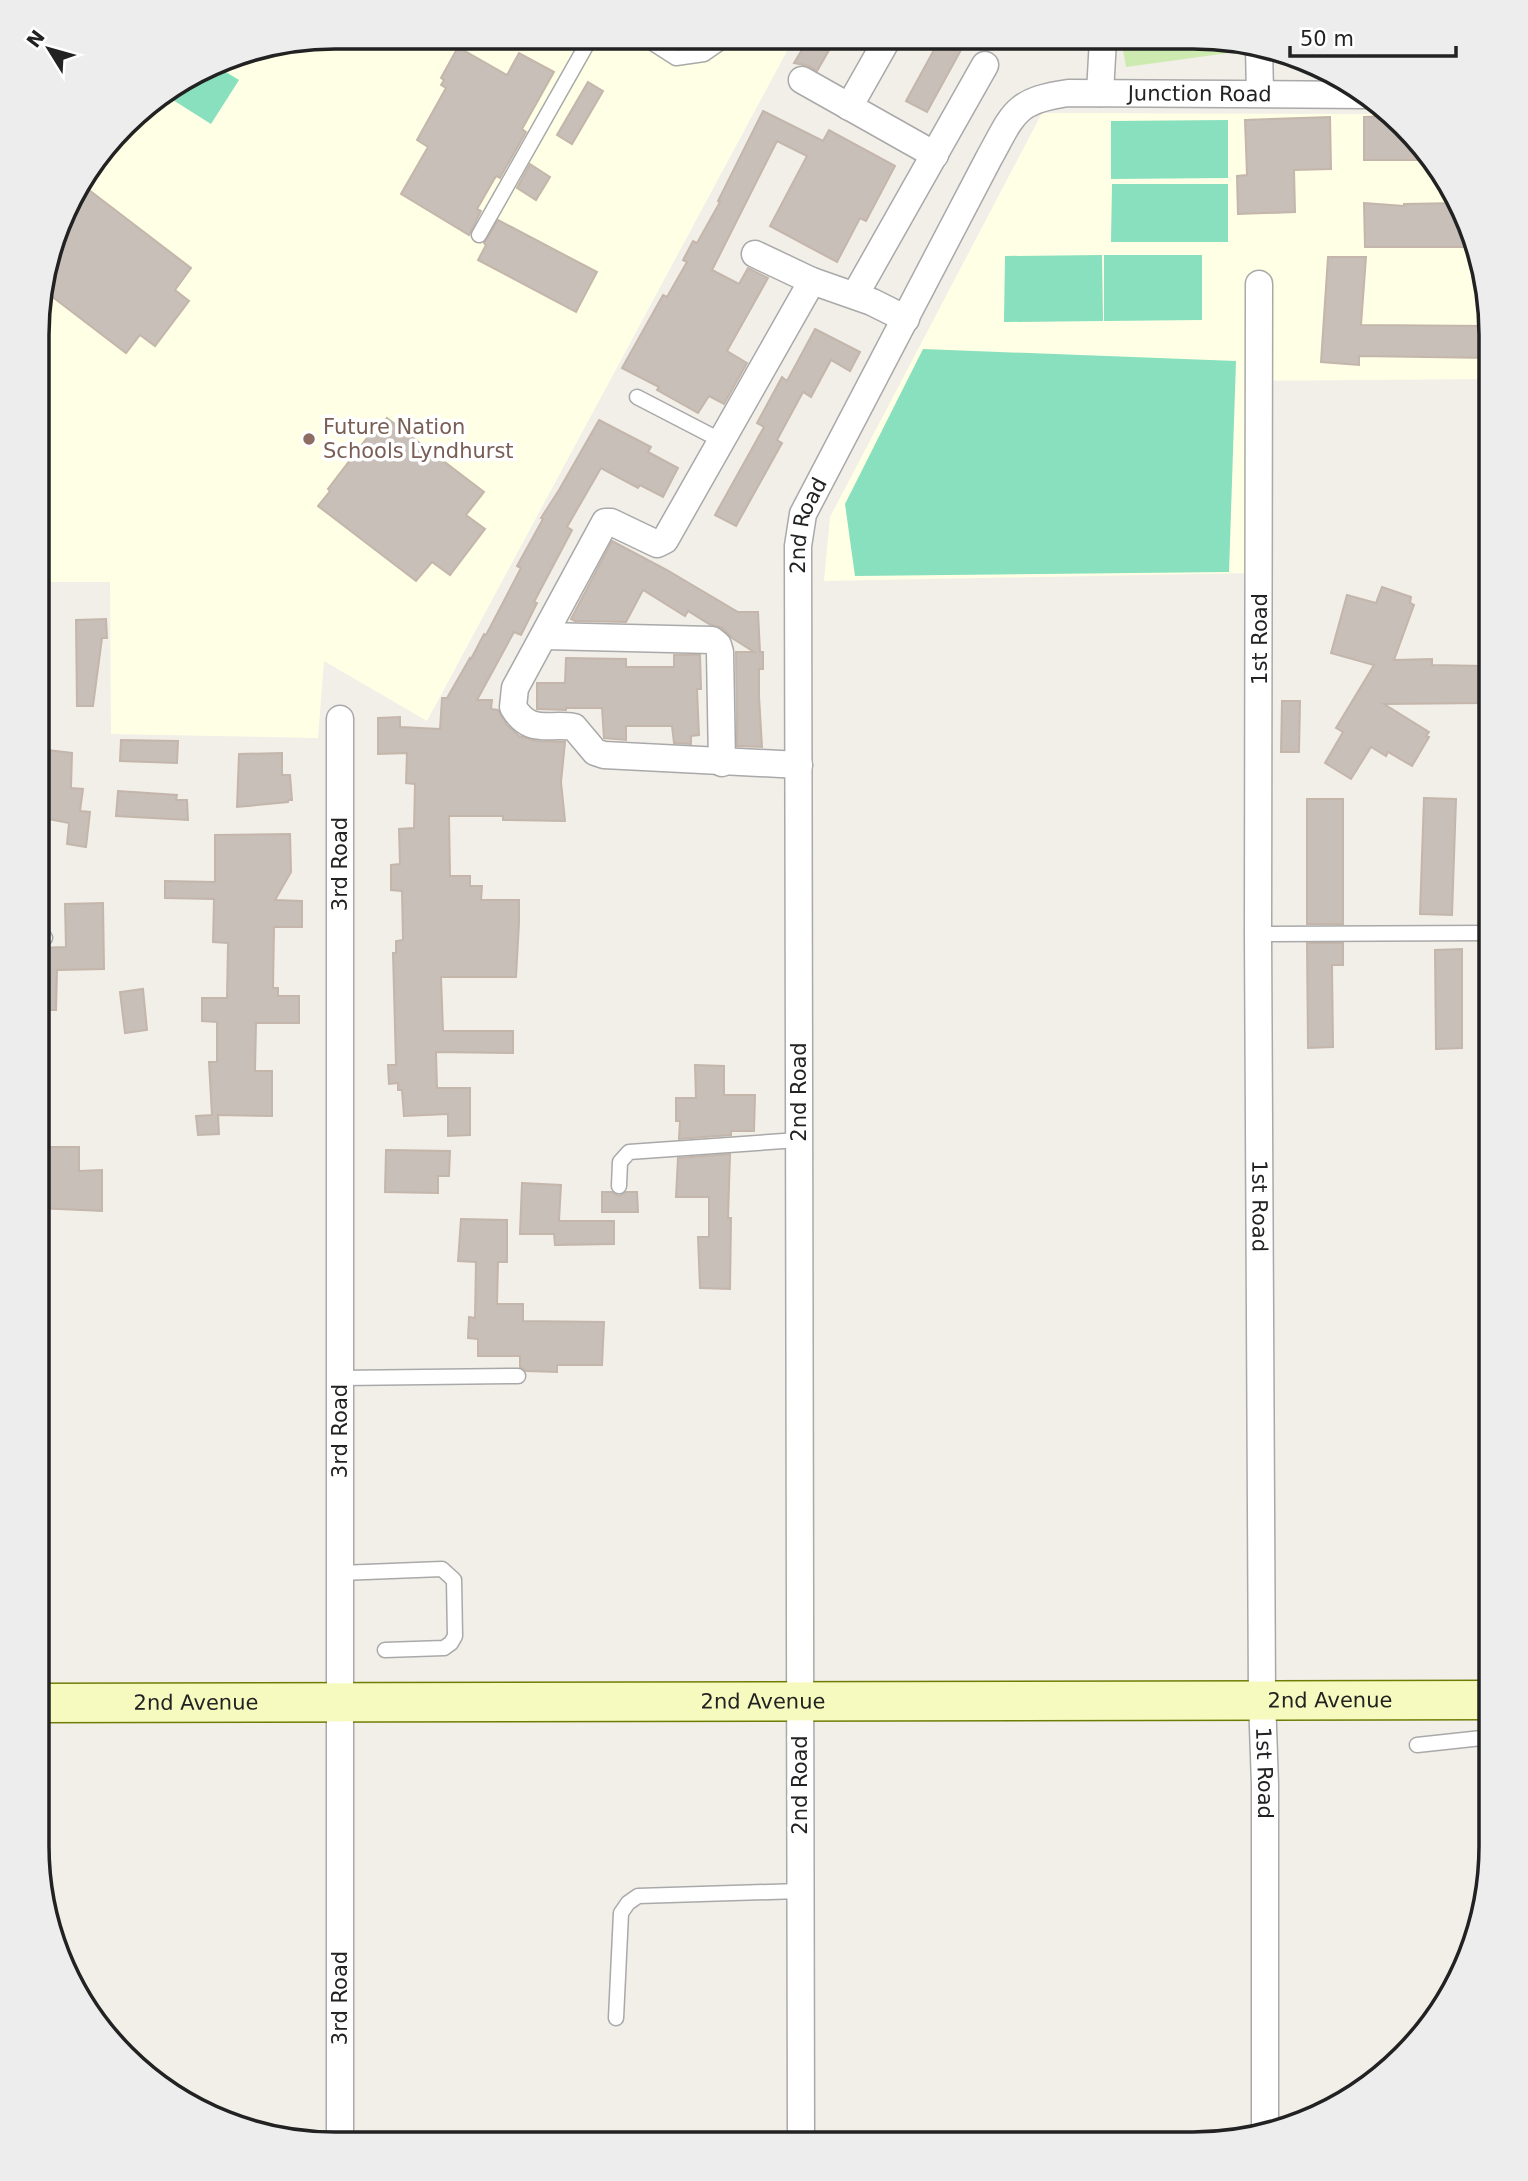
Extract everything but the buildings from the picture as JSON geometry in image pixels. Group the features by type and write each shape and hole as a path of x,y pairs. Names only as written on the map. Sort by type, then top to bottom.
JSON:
{"street":[{"path":"849,107 882,49"},
{"path":"1100,93 1102,49"},
{"path":"1259,57 1260,93"},
{"path":"855,295 985,65"},
{"path":"802,80 935,155"},
{"name":"Junction Road","path":"1030,101 1068,93 1348,95"},
{"name":"2nd Road","path":"800,2132 800,522 848,424 1008,124 1030,101"},
{"path":"755,254 812,281 855,295 906,319"},
{"path":"799,765 604,755 595,752 574,727 538,726 525,722 513,707 515,688 605,522 611,522 657,544 663,543 812,281"},
{"name":"1st Road","path":"1259,284 1258,934 1265,2123"},
{"path":"545,636 712,640 718,645 720,652 722,763"},
{"name":"3rd Road","path":"340,719 340,2132"},
{"name":"2nd Avenue","path":"49,1703 1479,1700"}],"lane":[{"path":"479,235 584,49"},
{"path":"663,49 676,58 704,54 711,49"},
{"path":"637,397 720,440"},
{"path":"1258,934 1479,933"},
{"path":"619,1186 620,1162 629,1152 799,1140"},
{"path":"340,1378 518,1376"},
{"path":"340,1573 442,1569 454,1580 455,1636 452,1643 444,1648 385,1650"},
{"path":"1417,1745 1479,1738"},
{"path":"616,2018 621,1913 628,1903 638,1896 800,1891"}],"shaded area":[{"name":"Future Nation Schools Lyndhurst","path":"788,49 427,721 324,661 318,738 111,734 110,582 49,582 51,298 64,243 87,192 120,146 161,108 209,78 243,64 298,51"},
{"path":"1042,113 1374,114 1420,161 1450,209 1464,243 1474,279 1479,335 1479,379 1255,381 1250,573 824,581 830,517"}],"green space":[{"path":"1123,49 1236,52 1236,52 1126,67"},
{"path":"225,71 239,80 211,124 172,100"},
{"path":"1228,120 1228,178 1111,179 1111,121"},
{"path":"1112,184 1228,184 1228,242 1111,242"},
{"path":"1102,255 1103,321 1004,322 1005,256"},
{"path":"1104,255 1202,255 1202,320 1104,321"},
{"path":"923,349 1236,361 1229,572 855,576 845,504"}],"place":[{"name":"Future Nation Schools Lyndhurst","path":"309,439"}]}
